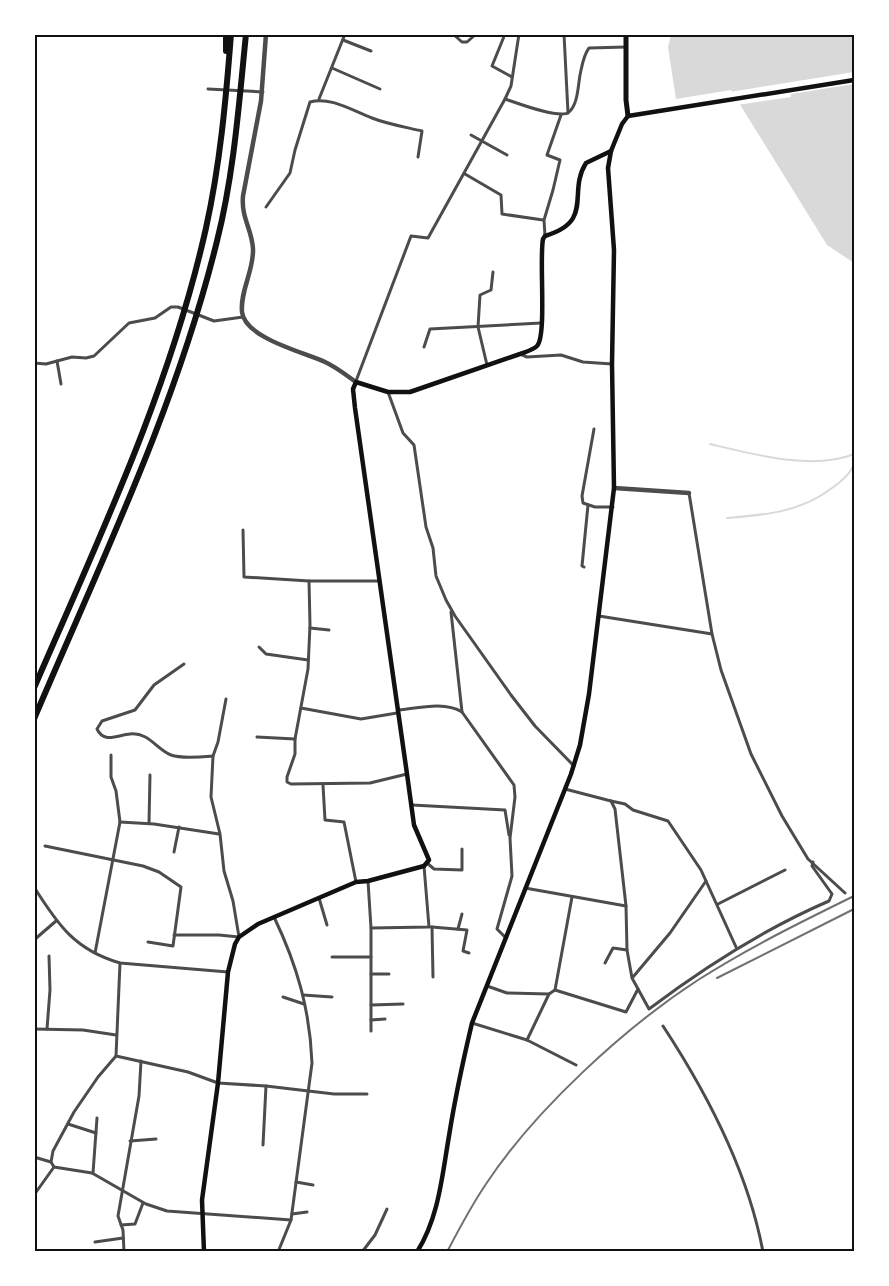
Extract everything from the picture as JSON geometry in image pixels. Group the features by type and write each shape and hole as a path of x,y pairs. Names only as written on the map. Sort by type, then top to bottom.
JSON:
{"highway":[{"path":"226,34 226,85"},
{"path":"34,688 134,454 178,330 206,228 216,173 231,34"},
{"path":"34,719 137,481 191,336 218,238 226,195 246,34"}],"main road":[{"path":"417,1251 425,1239 436,1208 461,1065 472,1023 574,766 589,694 613,507 614,250 608,181 611,151 622,124 628,116 626,34"},
{"path":"628,116 855,80"},
{"path":"204,1251 201,1213 218,1083 228,972 231,956 239,937 258,924 356,882 368,881 426,864 428,855 414,825 410,805 353,389 356,382 388,392 410,392 536,347 540,340 542,244 545,236 562,230 577,213 583,168 586,163 611,151"}],"street":[{"path":"266,34 263,92 242,208 253,249 252,265 242,303 243,318 247,326 258,334 327,363 356,382 411,236 428,238 505,99 512,77 519,34"},
{"path":"319,99 345,34"},
{"path":"453,34 462,42 467,42 476,34"},
{"path":"505,34 492,66 512,77"},
{"path":"564,34 568,113"},
{"path":"343,40 371,51"},
{"path":"505,99 561,115 568,113 574,104 586,51 589,48 626,47"},
{"path":"332,68 380,89"},
{"path":"208,89 263,92"},
{"path":"266,207 290,173 310,102 319,99 360,111 371,118 422,131 418,157"},
{"path":"545,236 543,220 560,160 547,155 561,115"},
{"path":"471,135 507,155"},
{"path":"465,174 501,195 502,214 543,220"},
{"path":"487,365 478,327 480,295 491,290 493,272"},
{"path":"35,364 46,364 72,357 94,356 129,322 155,318 171,307 214,321 243,318"},
{"path":"424,347 430,329 541,323"},
{"path":"520,354 527,357 561,355 583,362 612,364"},
{"path":"57,361 61,384"},
{"path":"388,392 403,433 414,445 436,576 451,609 535,726 574,766"},
{"path":"594,429 582,496 583,503 595,507 613,507"},
{"path":"614,488 689,493 712,634 725,684 751,754 787,824 813,862 845,893"},
{"path":"584,567 582,566 588,505"},
{"path":"243,530 244,578 309,582 379,582"},
{"path":"309,582 309,661 295,739 295,754 287,777 288,782 323,785 370,783 407,774"},
{"path":"451,609 462,712 514,785 515,796 510,838 512,876 496,929 506,938"},
{"path":"599,616 712,634"},
{"path":"310,628 329,630"},
{"path":"259,647 266,654 309,661"},
{"path":"184,664 154,684 135,710 102,721 97,729 105,737 112,738 131,733 140,734 175,756 213,756"},
{"path":"174,935 219,934 239,937 211,797 213,756 226,699"},
{"path":"301,708 361,719 440,706 451,707 462,712"},
{"path":"257,737 295,739"},
{"path":"95,953 120,822 116,790 111,777 111,755"},
{"path":"149,824 150,775"},
{"path":"323,785 325,820 344,822 356,882"},
{"path":"565,789 625,804 633,810 668,821 693,857 706,881 736,948"},
{"path":"611,801 618,819 626,906 627,950 632,978 649,1009 697,973 736,948 787,919 829,901 832,894 812,866 813,862"},
{"path":"410,805 505,810 510,838"},
{"path":"120,822 179,827 220,834"},
{"path":"174,852 179,827"},
{"path":"45,846 143,866 159,872 181,887 173,946 148,942"},
{"path":"426,864 434,868 462,870 462,849"},
{"path":"426,864 433,977"},
{"path":"718,904 785,870"},
{"path":"368,881 371,928 371,1031"},
{"path":"632,978 670,933 706,881"},
{"path":"34,887 56,921 79,944 95,953 120,963 228,972"},
{"path":"525,888 626,906"},
{"path":"527,1040 549,994 555,990 572,897"},
{"path":"319,898 327,925"},
{"path":"458,929 462,914"},
{"path":"274,917 293,957 311,1040 309,1091 292,1214 278,1251"},
{"path":"34,940 56,921"},
{"path":"371,928 430,927 467,930 463,951 469,953"},
{"path":"605,963 613,948 627,950"},
{"path":"47,1029 50,990 49,956"},
{"path":"332,957 371,957"},
{"path":"120,963 116,1056 98,1077 68,1124 53,1151 51,1162 54,1167 93,1174 143,1203 167,1210 291,1220"},
{"path":"371,974 389,974"},
{"path":"487,986 507,993 549,994"},
{"path":"555,990 626,1012 638,989"},
{"path":"303,995 332,997"},
{"path":"283,997 305,1005"},
{"path":"371,1005 403,1004"},
{"path":"371,1020 385,1019"},
{"path":"472,1023 527,1040 576,1065"},
{"path":"663,1026 729,1146 750,1203 763,1251"},
{"path":"34,1029 83,1030 116,1035"},
{"path":"116,1056 188,1072 218,1083 334,1094 367,1094"},
{"path":"124,1251 118,1216 139,1096 141,1061"},
{"path":"262,1145 266,1086"},
{"path":"93,1174 97,1118"},
{"path":"68,1124 96,1133"},
{"path":"130,1141 156,1139"},
{"path":"34,1157 51,1162"},
{"path":"34,1195 54,1167"},
{"path":"296,1182 313,1185"},
{"path":"34,1185 40,1188"},
{"path":"121,1225 135,1224 143,1203"},
{"path":"362,1251 375,1235 387,1209"},
{"path":"292,1214 307,1212"},
{"path":"95,1242 123,1238"}],"shaded area":[{"path":"671,35 854,35 854,263 827,245 731,90 676,99 668,47"}],"pier":[{"path":"854,72 854,84 791,94 791,97 737,105 729,93 673,101"}],"waterway":[{"path":"710,444 763,456 801,461 838,459 854,454"},
{"path":"727,518 769,514 808,502 839,483 854,465"}],"railway":[{"path":"447,1252 475,1201 506,1156 555,1100 611,1046 640,1022 717,968 854,896"},
{"path":"717,978 854,909"}]}
